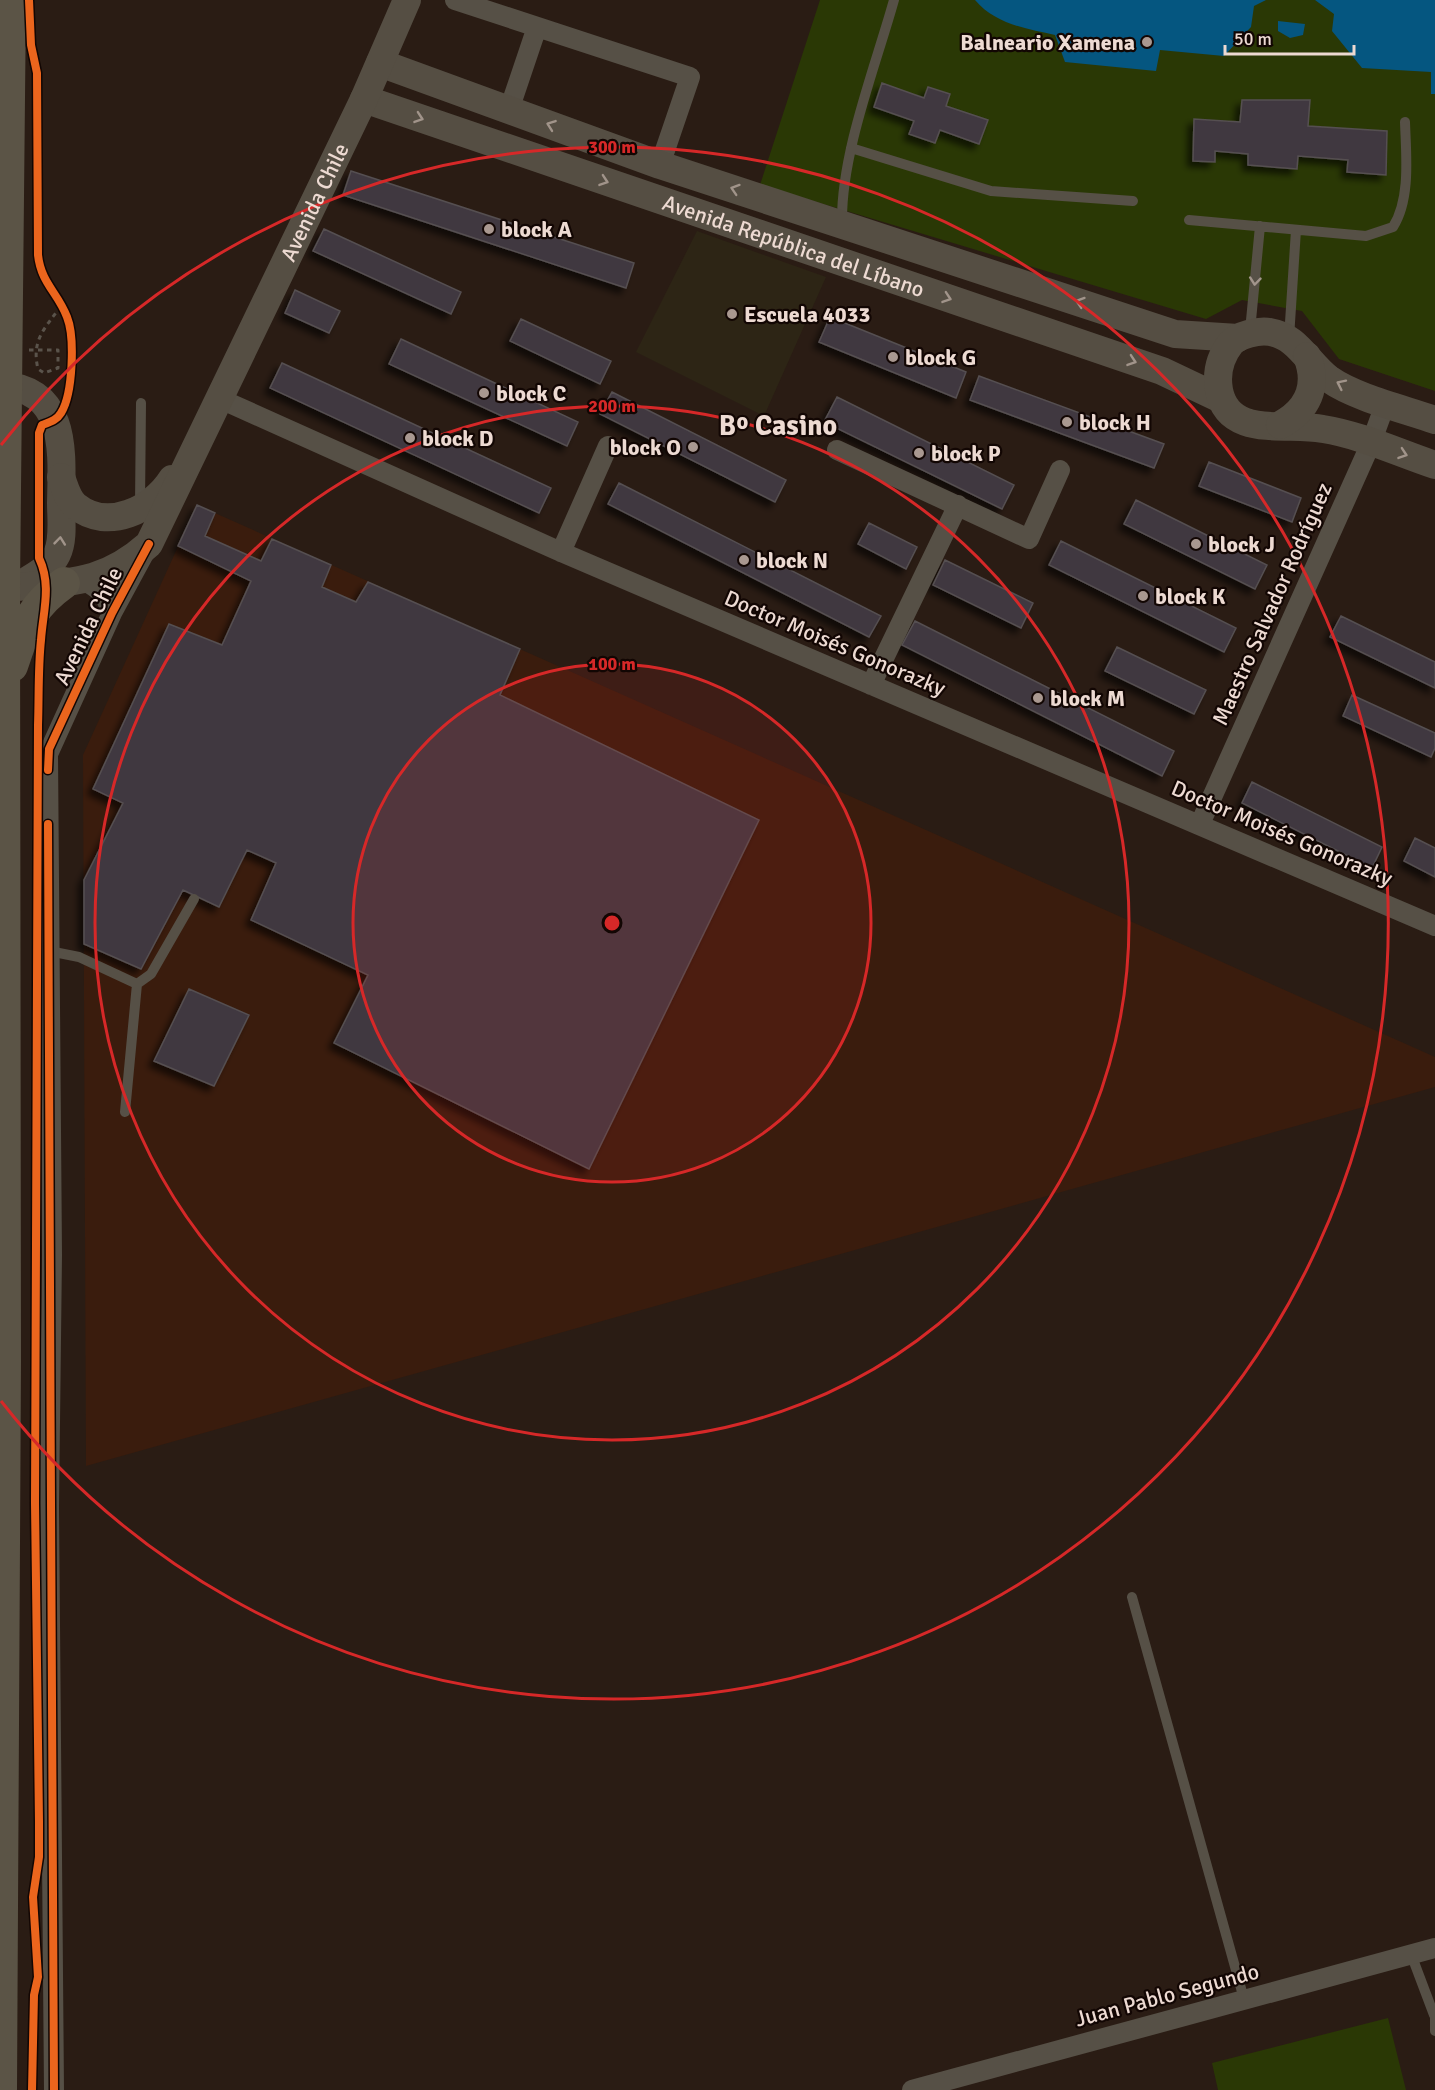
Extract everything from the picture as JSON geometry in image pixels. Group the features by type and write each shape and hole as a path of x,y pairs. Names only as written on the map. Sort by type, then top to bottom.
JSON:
{"main road":[{"path":"1,2090 7,587 3,385 10,135 10,0"},
{"path":"5,687 28,619 44,597 73,582"}],"street":[{"name":"Avenida Chile","path":"54,2090 49,1519 52,1255 48,754 112,613 149,544 364,99 407,0"},
{"path":"455,0 690,77 660,165"},
{"path":"509,110 537,27"},
{"name":"Avenida República del Líbano","path":"380,63 660,165 1175,334 1244,336"},
{"name":"Avenida República del Líbano","path":"364,99 1162,371 1221,399"},
{"path":"765,236 758,219 760,209 765,204 775,202"},
{"path":"866,270 885,268 892,264 898,255 891,240"},
{"path":"1435,420 1329,379 1298,347 1269,332 1244,336 1232,342 1221,360 1217,377 1221,399 1228,411 1240,421 1262,428 1280,425 1323,429 1435,465"},
{"path":"1280,425 1293,418 1307,403 1313,386 1311,366 1298,347"},
{"path":"3,385 27,390 40,398 50,410 59,436 61,477 58,552 45,569 7,587"},
{"name":"Doctor Moisés Gonorazky","path":"218,398 561,552 1435,926"},
{"name":"Maestro Salvador Rodríguez","path":"1200,824 1371,443 1386,402"},
{"path":"61,477 68,497 85,512 101,517 119,516 140,510 166,488 196,445"},
{"path":"561,552 608,446"},
{"path":"837,450 1029,539 1060,470"},
{"path":"871,685 958,505"},
{"path":"7,587 73,582 118,568 149,544"},
{"path":"73,582 97,587 104,594 112,613"},
{"name":"Juan Pablo Segundo","path":"912,2090 1435,1948"}],"lane":[{"path":"842,223 841,199 851,148 894,0"},
{"path":"1189,220 1366,236 1393,226 1402,203 1406,157 1405,122"},
{"path":"851,148 991,190 1133,201"},
{"path":"1244,336 1260,226"},
{"path":"1296,230 1298,347"},
{"path":"140,510 141,403"},
{"path":"125,1112 137,984 151,974 194,900"},
{"path":"49,951 79,957 137,984"},
{"path":"1132,1597 1244,1999"},
{"path":"1411,1954 1434,2014 1435,2031"}],"path":[{"path":"55,297 67,315"},
{"path":"23,350 58,350 58,368 44,373 38,369 36,362 36,341 61,306"}],"shaded area":[{"name":"Escuela 4033","path":"697,231 826,277 764,416 636,352"},
{"path":"197,505 1435,1057 1435,1087 86,1466 83,755"}],"green space":[{"path":"820,0 1435,0 1435,391 1339,359 1302,311 1242,300 1206,319 760,185"},
{"path":"1388,2018 1406,2090 1218,2090 1212,2063"}],"water":[{"name":"Balneario Xamena","path":"975,0 1266,0 1254,6 1251,27 1224,56 1160,50 1156,71 1065,62 1055,35 1023,28 1002,20 992,15"},
{"path":"1315,0 1435,0 1435,94 1431,94 1431,72 1362,68 1332,31 1334,14"},
{"path":"1278,21 1305,24 1303,35 1290,38 1278,31"}],"building":[{"path":"882,83 924,98 928,87 950,94 946,106 988,120 979,144 940,130 935,143 909,134 914,121 874,107"},
{"path":"1242,100 1310,100 1308,126 1387,131 1386,175 1347,172 1348,160 1298,156 1297,169 1248,165 1248,154 1215,151 1215,162 1193,161 1194,119 1240,122"},
{"name":"block A","path":"351,171 634,263 626,288 343,195"},
{"path":"324,229 461,292 451,314 313,251"},
{"path":"295,290 340,311 329,333 285,313"},
{"name":"block G","path":"830,317 966,372 956,398 819,342"},
{"path":"521,319 611,361 600,384 510,341"},
{"name":"block C","path":"401,339 578,422 567,446 389,364"},
{"name":"block D","path":"282,363 551,488 539,513 270,388"},
{"name":"block H","path":"979,376 1164,444 1154,468 970,400"},
{"name":"block O","path":"612,392 786,480 775,502 600,414"},
{"name":"block P","path":"837,397 1014,485 1002,509 824,422"},
{"path":"1209,462 1301,498 1292,522 1199,486"},
{"name":"block N","path":"619,483 881,616 869,637 608,504"},
{"name":"block J","path":"1136,500 1267,565 1255,589 1124,524"},
{"path":"197,505 215,513 205,536 261,561 272,539 331,565 322,587 356,602 368,582 520,649 500,695 759,820 589,1169 334,1043 368,975 251,920 276,863 247,850 219,907 183,890 141,969 84,944 84,880 123,803 93,789 169,624 222,645 251,581 178,546"},
{"path":"869,523 917,547 906,569 858,544"},
{"name":"block K","path":"1061,541 1236,628 1224,652 1049,565"},
{"path":"945,560 1033,603 1021,628 933,585"},
{"path":"1341,616 1435,662 1435,688 1330,637"},
{"name":"block M","path":"915,621 1174,751 1162,776 902,645"},
{"path":"1117,647 1206,690 1194,714 1105,671"},
{"path":"1352,695 1435,733 1435,748 1431,757 1343,716"},
{"path":"1252,782 1382,847 1372,868 1242,803"},
{"path":"1415,838 1435,848 1435,877 1404,861"},
{"path":"189,989 249,1015 214,1086 154,1061"}],"cycle path":[{"path":"29,0 31,45 37,73 38,255 46,281 67,317 72,351 72,365 65,404 59,415 42,425 39,433 39,558 45,579 46,599 39,661 38,725 35,1503 39,1857 33,1897 38,1977 34,1995 32,2090"},
{"path":"48,770 49,749 112,613 149,544"},
{"path":"48,824 54,2090"}],"place":[{"name":"Balneario Xamena","path":"1147,42"},
{"name":"block A","path":"489,229"},
{"name":"Escuela 4033","path":"732,314"},
{"name":"block G","path":"893,357"},
{"name":"block C","path":"484,393"},
{"name":"block H","path":"1067,422"},
{"name":"block D","path":"410,438"},
{"name":"block O","path":"693,447"},
{"name":"block P","path":"919,453"},
{"name":"block J","path":"1196,544"},
{"name":"block N","path":"744,560"},
{"name":"block K","path":"1143,596"},
{"name":"block M","path":"1038,698"}],"district":[{"name":"Bº Casino","path":"778,426"}]}
